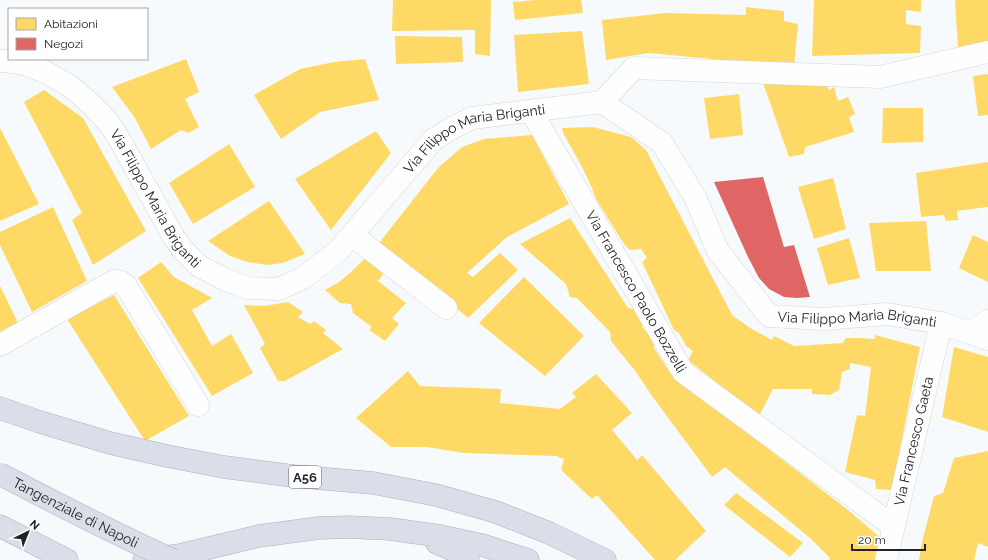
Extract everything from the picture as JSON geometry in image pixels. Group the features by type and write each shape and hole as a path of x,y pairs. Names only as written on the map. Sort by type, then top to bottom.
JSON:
{"highway":[{"name":"A56","path":"0,408 40,422 110,443 167,456 224,467 293,476 373,483 436,495 496,512 549,533 605,560"},
{"name":"Tangenziale di Napoli","path":"0,474 109,530 173,560"},
{"path":"0,526 67,560"},
{"path":"144,560 180,555 259,536 291,531 349,526 390,529 440,536 482,545 528,560"},
{"path":"390,529 417,535 434,541 468,560"}],"street":[{"path":"602,102 634,68 880,78 988,52"},
{"name":"Via Filippo Maria Briganti","path":"0,62 5,61 24,64 45,72 70,86 92,104 109,123 121,142 182,250 200,266 226,280 249,288 279,289 303,278 338,251 433,140 452,128 472,118 602,102 662,143 695,197 718,251 769,316 824,319 887,314 941,322 979,336"},
{"name":"Via Francesco Paolo Bozzelli","path":"532,111 683,372 893,526"},
{"path":"352,235 446,308"},
{"path":"0,345 114,281 120,282 126,286 198,405"},
{"path":"979,336 988,321"},
{"name":"Via Francesco Gaeta","path":"886,560 941,322"}],"building: Abitazioni":[{"path":"393,0 491,0 490,56 475,54 475,30 392,31"},
{"path":"536,0 581,0 583,13 515,20 513,2"},
{"path":"814,0 921,0 921,12 906,10 906,24 921,26 920,53 812,56"},
{"path":"955,0 988,0 988,43 958,48"},
{"path":"746,7 784,11 784,21 798,24 794,67 649,53 606,60 602,20 666,13 746,15"},
{"path":"582,31 589,84 518,92 514,35"},
{"path":"395,36 462,37 463,62 396,64"},
{"path":"186,59 199,92 185,99 199,127 188,133 181,130 151,149 135,118 112,87"},
{"path":"365,59 379,100 320,112 281,139 254,95 300,69 334,62"},
{"path":"988,74 988,115 978,116 973,76"},
{"path":"761,77 794,78 799,86 811,82 827,84 829,90 834,87 838,101 848,97 855,114 849,117 854,132 805,147 804,154 789,157"},
{"path":"44,90 83,118 146,231 93,265 72,220 82,213 24,102"},
{"path":"739,94 743,135 710,139 704,98"},
{"path":"883,108 923,108 923,142 882,143"},
{"path":"593,127 631,137 646,150 732,315 750,328 772,340 774,336 794,346 843,343 846,338 875,339 875,335 920,347 892,490 876,489 875,480 845,472 857,415 865,416 871,367 850,363 850,369 842,372 839,390 830,395 812,394 812,389 773,389 759,416 688,360 693,351 686,346 679,333 674,330 642,262 647,258 641,249 630,250 624,244 596,199 580,163 564,135 562,128"},
{"path":"0,128 39,204 0,221"},
{"path":"376,131 391,153 331,230 295,179"},
{"path":"532,135 569,204 507,237 467,273 473,277 500,253 518,270 468,318 442,296 376,247 438,168 462,147 484,139"},
{"path":"229,144 255,187 193,224 169,183"},
{"path":"988,162 988,207 957,211 958,220 946,221 944,215 921,217 916,173"},
{"path":"833,178 846,229 814,239 798,187"},
{"path":"269,201 305,254 283,263 267,265 247,262 230,256 208,241"},
{"path":"53,207 87,281 32,312 0,245 0,232"},
{"path":"570,218 628,308 633,309 645,324 642,327 654,341 654,348 671,374 848,510 884,541 881,560 829,560 830,558 811,539 725,467 712,477 636,372 611,341 610,332 577,298 570,297 566,284 520,244"},
{"path":"926,221 931,271 876,271 869,223"},
{"path":"973,235 988,242 988,282 959,268"},
{"path":"849,238 860,278 828,285 817,248"},
{"path":"365,258 384,273 378,281 406,303 392,318 399,324 385,341 369,330 372,327 353,313 351,304 340,303 325,290 339,282"},
{"path":"161,262 174,277 212,298 192,310 212,346 231,334 253,373 212,396 138,278"},
{"path":"524,277 584,336 545,376 479,323"},
{"path":"0,286 20,327 0,338"},
{"path":"114,295 189,416 145,441 67,319"},
{"path":"288,302 303,312 298,317 310,324 314,321 326,330 323,333 343,349 285,381 278,381 260,348 265,344 244,305 264,306"},
{"path":"954,347 988,357 988,432 942,417"},
{"path":"408,371 420,386 501,389 500,403 560,409 576,397 572,393 596,374 632,413 612,430 637,460 642,455 706,531 675,560 655,560 597,495 592,499 561,470 564,459 556,456 464,453 427,447 391,447 356,418"},
{"path":"988,451 988,547 978,543 974,560 919,560 934,496 943,493 954,458"},
{"path":"736,493 803,543 790,557 724,505"}],"building: Negozi":[{"path":"763,177 784,247 794,245 810,297 784,297 769,289 759,278 714,182"}]}
